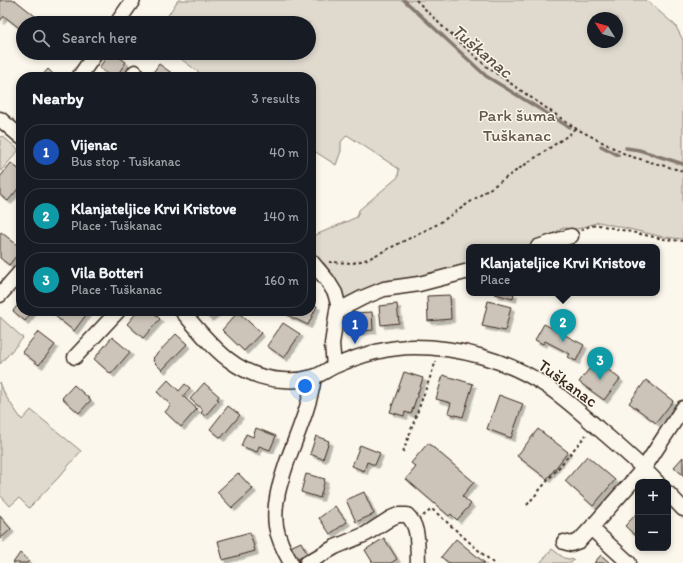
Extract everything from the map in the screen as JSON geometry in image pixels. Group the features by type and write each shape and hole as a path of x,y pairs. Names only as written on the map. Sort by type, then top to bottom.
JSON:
{"street":[{"path":"122,16 133,0"},
{"path":"83,72 91,60"},
{"path":"0,119 16,133"},
{"path":"547,244 571,236"},
{"path":"317,261 335,294 338,304 332,344 334,366"},
{"path":"338,311 362,298 384,289 419,284 466,272"},
{"path":"0,295 16,277"},
{"path":"75,357 113,316"},
{"name":"Tuškanac","path":"186,316 215,349 229,361 259,376 275,380 295,381 314,377 334,366 369,354 413,347 441,348 465,352 509,366 545,385 644,468 654,479"},
{"path":"291,563 279,540 276,525 277,498 282,479 312,392 314,377"},
{"path":"564,542 571,544 579,540 591,528 644,468 683,408"},
{"path":"671,496 683,509"},
{"path":"307,563 335,547 366,534 398,515 407,515 415,525 418,563"},
{"path":"591,528 629,563"}],"path":[{"path":"416,0 487,67 574,128 629,156 683,171"},
{"path":"317,261 353,263 368,259 438,224 570,134 574,128"},
{"path":"571,236 590,226 599,225 663,239 683,241"},
{"path":"403,452 436,360"},
{"path":"527,505 589,431"},
{"path":"425,515 432,509 493,563"}],"green space":[{"name":"Park šuma Tuškanac","path":"178,0 646,0 675,25 683,40 683,239 663,237 599,222 578,229 563,228 532,244 466,244 466,269 344,302 340,288 325,264 316,258 316,235 357,217 359,210 398,177 399,169 347,135 341,142 341,151 336,165 316,152 316,72 198,72 182,60 316,60 316,16 168,16"},
{"path":"2,136 16,148 16,153 0,172 0,139"},
{"path":"0,317 23,338 0,364"},
{"path":"0,382 5,395 22,420 31,410 81,451 59,477 29,508 19,498 10,506 0,495"},
{"path":"552,549 564,558 574,560 571,563 540,563"}],"building":[{"path":"0,0 15,0 35,16 16,16 16,25 4,16 0,21"},
{"path":"104,60 123,60 126,62 119,72 105,72 99,68"},
{"path":"159,64 170,72 153,72"},
{"path":"11,163 16,167 16,191 8,201 0,195 0,177"},
{"path":"1,232 16,244 16,256 9,265 0,258"},
{"path":"450,295 451,319 428,321 427,296"},
{"path":"502,296 514,296 513,299"},
{"path":"488,301 511,307 505,331 482,326"},
{"path":"397,304 399,323 381,325 379,306"},
{"path":"372,312 373,330 355,332 353,313"},
{"path":"19,316 29,316 25,321"},
{"path":"55,316 85,316 74,331"},
{"path":"134,316 157,316 160,319 143,338 127,324"},
{"path":"234,316 242,316 261,333 244,351 222,330"},
{"path":"289,316 312,316 308,325"},
{"path":"283,323 300,334 284,358 267,346"},
{"path":"544,324 584,345 576,361 568,357 570,354 545,341 543,344 535,340"},
{"path":"38,332 55,345 39,365 22,352"},
{"path":"176,334 187,344 162,370 153,361 153,358"},
{"path":"112,337 130,352 111,374 94,359"},
{"path":"596,360 620,379 604,400 579,382"},
{"path":"404,372 423,378 411,414 405,412 404,416 390,412"},
{"path":"443,375 473,384 463,417 448,413 451,403 436,399"},
{"path":"168,380 179,391 185,384 190,388 183,396 197,409 181,427 165,412 171,405 157,392"},
{"path":"646,380 673,401 656,423 629,403"},
{"path":"204,383 219,396 217,399 219,400 205,416 201,413 203,410 190,399"},
{"path":"74,385 91,400 79,413 62,398"},
{"path":"499,395 523,404 511,438 487,429"},
{"path":"228,406 240,415 221,438 210,429"},
{"path":"256,428 276,436 270,450 259,446 257,452 241,446 246,434 253,437"},
{"path":"538,429 568,452 547,479 517,456"},
{"path":"316,436 329,441 323,459 310,454"},
{"path":"428,443 474,482 462,496 471,504 457,520 451,514 449,516 406,479 416,467 411,463"},
{"path":"360,445 380,453 375,465 367,462 364,471 352,466"},
{"path":"587,456 615,480 593,506 565,481"},
{"path":"683,457 683,475 674,467"},
{"path":"238,473 253,489 232,508 217,492"},
{"path":"306,474 325,479 320,498 301,492"},
{"path":"364,492 374,514 356,522 346,500"},
{"path":"335,506 347,522 330,534 319,518"},
{"path":"635,515 635,535 625,526"},
{"path":"0,516 11,529 0,539"},
{"path":"250,532 255,551 223,560 218,541"},
{"path":"384,538 397,559 391,563 373,563 365,550"},
{"path":"456,539 485,563 449,563 441,557"},
{"path":"301,542 307,553 296,559 290,547"},
{"path":"20,553 29,561 27,563 13,563"},
{"path":"601,555 610,563 594,563"}],"waterway":[{"name":"Tuškanac","path":"404,0 486,76 569,127"},
{"name":"Tuškanac","path":"601,146 618,155"},
{"name":"Tuškanac","path":"626,148 639,150 683,164"}],"place":[{"name":"Klanjateljice Krvi Kristove","path":"563,342"},
{"name":"Vijenac","path":"355,344"},
{"name":"Vila Botteri","path":"600,380"}]}
